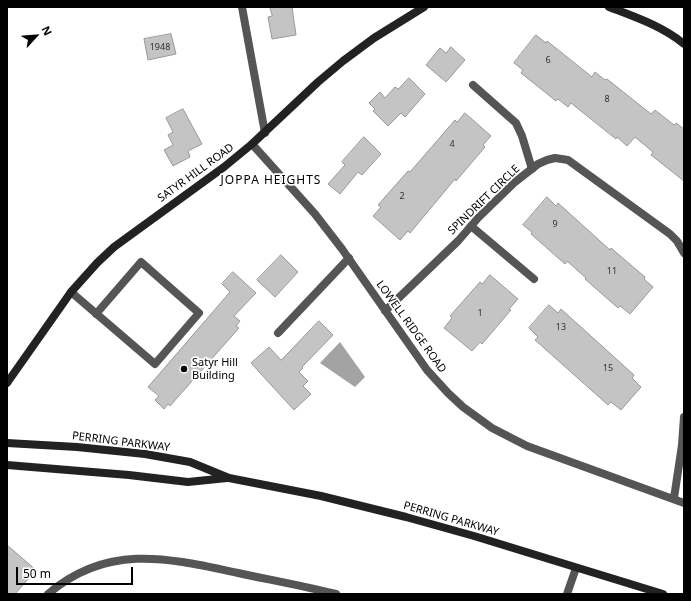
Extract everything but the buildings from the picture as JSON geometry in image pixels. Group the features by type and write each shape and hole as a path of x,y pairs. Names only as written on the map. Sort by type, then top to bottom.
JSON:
{"street":[{"path":"242,7 265,133"},
{"name":"SATYR HILL ROAD","path":"7,383 71,292 96,263 114,247 224,167 265,133 318,82 343,61 374,38 424,7"},
{"path":"609,7 657,26 676,37 684,44"},
{"path":"473,85 516,123 522,136 532,169"},
{"name":"LOWELL RIDGE ROAD","path":"252,144 315,214 349,258 427,370 463,407 492,428 527,446 674,498 684,503"},
{"name":"SPINDRIFT CIRCLE","path":"385,311 458,241 515,182 547,160 555,158 568,160 670,234 677,241 684,253"},
{"path":"471,226 534,279"},
{"path":"278,333 349,258"},
{"path":"71,292 96,314 155,364 199,313 141,262 96,314"},
{"path":"674,498 682,445 684,418"},
{"name":"PERRING PARKWAY","path":"7,443 77,447 145,454 190,462 229,478 321,496 474,536 662,594"},
{"name":"PERRING PARKWAY","path":"7,466 129,475 188,482 229,478"},
{"path":"48,594 75,574 92,567 113,561 136,558 195,564 336,594"},
{"path":"567,594 576,568"}],"shaded area":[{"path":"340,342 365,377 355,387 320,363"}],"place":[{"name":"Satyr Hill Building","path":"184,369"}],"district":[{"name":"JOPPA HEIGHTS","path":"271,181"}]}
